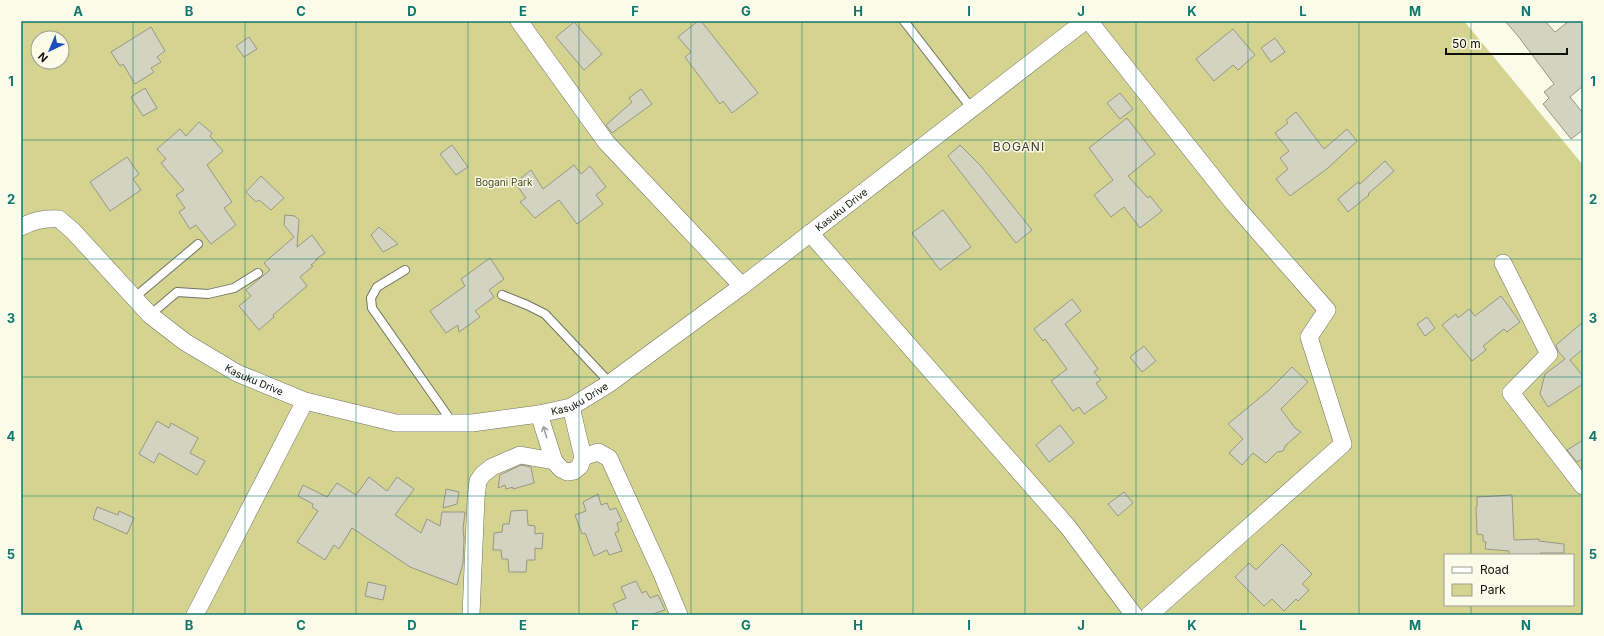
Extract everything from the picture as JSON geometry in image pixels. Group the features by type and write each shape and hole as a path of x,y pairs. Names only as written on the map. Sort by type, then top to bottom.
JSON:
{"street":[{"path":"519,21 606,142 742,286"},
{"name":"Kasuku Drive","path":"21,227 33,221 48,218 59,219 73,232 150,315 186,342 237,373 305,401 396,423 472,423 539,414 571,407 610,383 742,286 1085,21"},
{"path":"1089,21 1234,204 1327,310 1309,337 1343,444 1149,615"},
{"path":"810,233 1068,527 1134,615"},
{"path":"1503,263 1549,354 1511,393 1583,486"},
{"path":"194,615 305,401"},
{"path":"539,414 554,461 561,469 567,472 574,471 580,466 583,457 571,407"},
{"path":"583,457 598,452 609,458 679,615"},
{"path":"471,615 478,481 483,474 492,467 520,454 543,460 554,461"}],"lane":[{"path":"904,21 972,109"},
{"path":"134,298 198,244"},
{"path":"405,270 377,287 371,298 372,308 452,423"},
{"path":"150,315 177,292 208,294 234,288 258,273"},
{"path":"502,295 545,314 610,383"}],"green space":[{"name":"Bogani Park","path":"21,21 1464,21 1583,165 1583,615 21,615"}],"building":[{"path":"698,21 701,21 758,93 732,113 723,101 720,104 685,57 691,52 678,37"},
{"path":"1505,21 1545,21 1555,32 1569,21 1583,21 1583,86 1570,97 1583,113 1583,130 1571,139 1543,104 1549,98 1544,92 1554,84"},
{"path":"574,22 602,54 584,70 556,37"},
{"path":"151,27 165,51 157,57 161,62 151,68 154,72 135,84 123,64 120,66 111,52"},
{"path":"1233,29 1255,55 1238,70 1233,65 1214,81 1196,59"},
{"path":"249,37 257,49 244,57 236,46"},
{"path":"1275,38 1285,52 1271,62 1261,48"},
{"path":"145,88 157,108 143,116 131,97"},
{"path":"641,89 652,104 612,133 606,125 632,102 629,98"},
{"path":"1120,93 1133,109 1120,119 1107,103"},
{"path":"1296,112 1324,149 1347,129 1357,141 1328,168 1290,196 1276,179 1288,169 1280,158 1289,151 1275,133 1288,123 1286,120"},
{"path":"1127,118 1155,154 1128,176 1148,198 1150,196 1162,211 1140,228 1124,207 1111,217 1094,195 1113,180 1089,148"},
{"path":"199,122 212,133 210,136 223,151 207,165 232,202 224,208 236,225 211,244 196,225 190,229 179,212 185,208 176,195 184,190 161,163 166,159 157,149 180,129 186,136"},
{"path":"452,145 468,167 456,175 440,154"},
{"path":"960,145 980,165 1032,230 1016,243 948,156"},
{"path":"127,157 139,174 133,179 141,190 110,211 90,182"},
{"path":"1385,161 1394,171 1368,194 1369,195 1348,212 1338,199 1358,182 1360,184"},
{"path":"574,165 581,174 590,166 606,187 596,195 603,204 577,224 559,200 535,218 520,202 526,198 515,183 531,170 543,189"},
{"path":"261,176 284,198 271,210 259,200 256,202 246,192"},
{"path":"943,210 971,247 940,270 912,233"},
{"path":"285,215 295,216 299,220 297,247 312,235 325,253 316,259 317,260 311,265 313,266 300,277 307,286 273,315 274,317 259,330 239,306 251,296 246,290 270,270 264,263 294,237 284,225"},
{"path":"379,227 398,244 383,252 371,235"},
{"path":"490,258 504,279 489,290 494,297 475,311 480,317 459,332 458,325 446,333 430,311 465,286 461,279"},
{"path":"1501,296 1520,322 1507,332 1504,329 1483,346 1486,350 1472,361 1442,325 1456,314 1458,318 1469,309 1475,316"},
{"path":"1072,299 1081,311 1065,324 1098,369 1094,372 1101,380 1096,383 1107,398 1084,414 1079,407 1073,411 1051,381 1067,369 1045,339 1043,341 1034,329"},
{"path":"1427,317 1435,328 1425,336 1417,324"},
{"path":"1583,322 1583,349 1570,360 1583,376 1583,384 1548,407 1540,394 1545,374 1565,359 1558,351 1556,345"},
{"path":"1144,346 1156,361 1142,372 1130,357"},
{"path":"1292,367 1308,382 1281,409 1295,428 1301,432 1286,445 1283,451 1277,452 1266,463 1253,453 1242,465 1229,453 1243,439 1228,424 1268,391"},
{"path":"157,421 169,428 171,423 198,438 190,453 205,461 197,475 159,453 154,463 139,454"},
{"path":"1060,425 1074,443 1049,462 1036,445"},
{"path":"1583,440 1583,459 1577,462 1567,450"},
{"path":"521,465 531,467 534,483 513,489 513,487 506,489 505,485 498,488 500,475"},
{"path":"369,477 387,491 397,477 414,489 395,515 421,533 427,519 440,526 442,512 465,512 463,529 463,563 457,585 410,567 352,528 339,549 334,545 325,560 297,542 318,511 312,507 313,504 298,496 303,485 327,497 337,483 356,495"},
{"path":"446,489 459,492 457,504 443,508"},
{"path":"1124,492 1133,503 1118,516 1108,504"},
{"path":"598,494 601,505 607,503 610,510 616,508 622,521 617,523 619,531 615,533 622,551 609,555 607,550 594,556 585,533 582,534 575,515 586,511 583,502"},
{"path":"1512,495 1514,540 1539,539 1539,541 1564,544 1564,553 1509,554 1509,551 1485,549 1486,542 1483,541 1483,535 1477,534 1477,497"},
{"path":"97,507 118,515 119,511 134,518 127,534 93,519"},
{"path":"527,510 528,525 535,526 535,534 543,533 542,549 535,548 535,560 527,560 526,572 509,572 508,559 502,559 501,550 493,550 494,533 502,532 503,524 509,524 511,511"},
{"path":"1282,544 1312,574 1302,584 1309,590 1298,601 1296,599 1284,611 1272,599 1264,606 1235,577 1249,563 1256,570"},
{"path":"636,581 642,593 646,591 650,598 658,595 665,610 650,615 618,615 613,604 626,598 621,587"},
{"path":"368,582 386,586 383,600 365,596"}],"district":[{"name":"BOGANI","path":"1019,147"}]}
